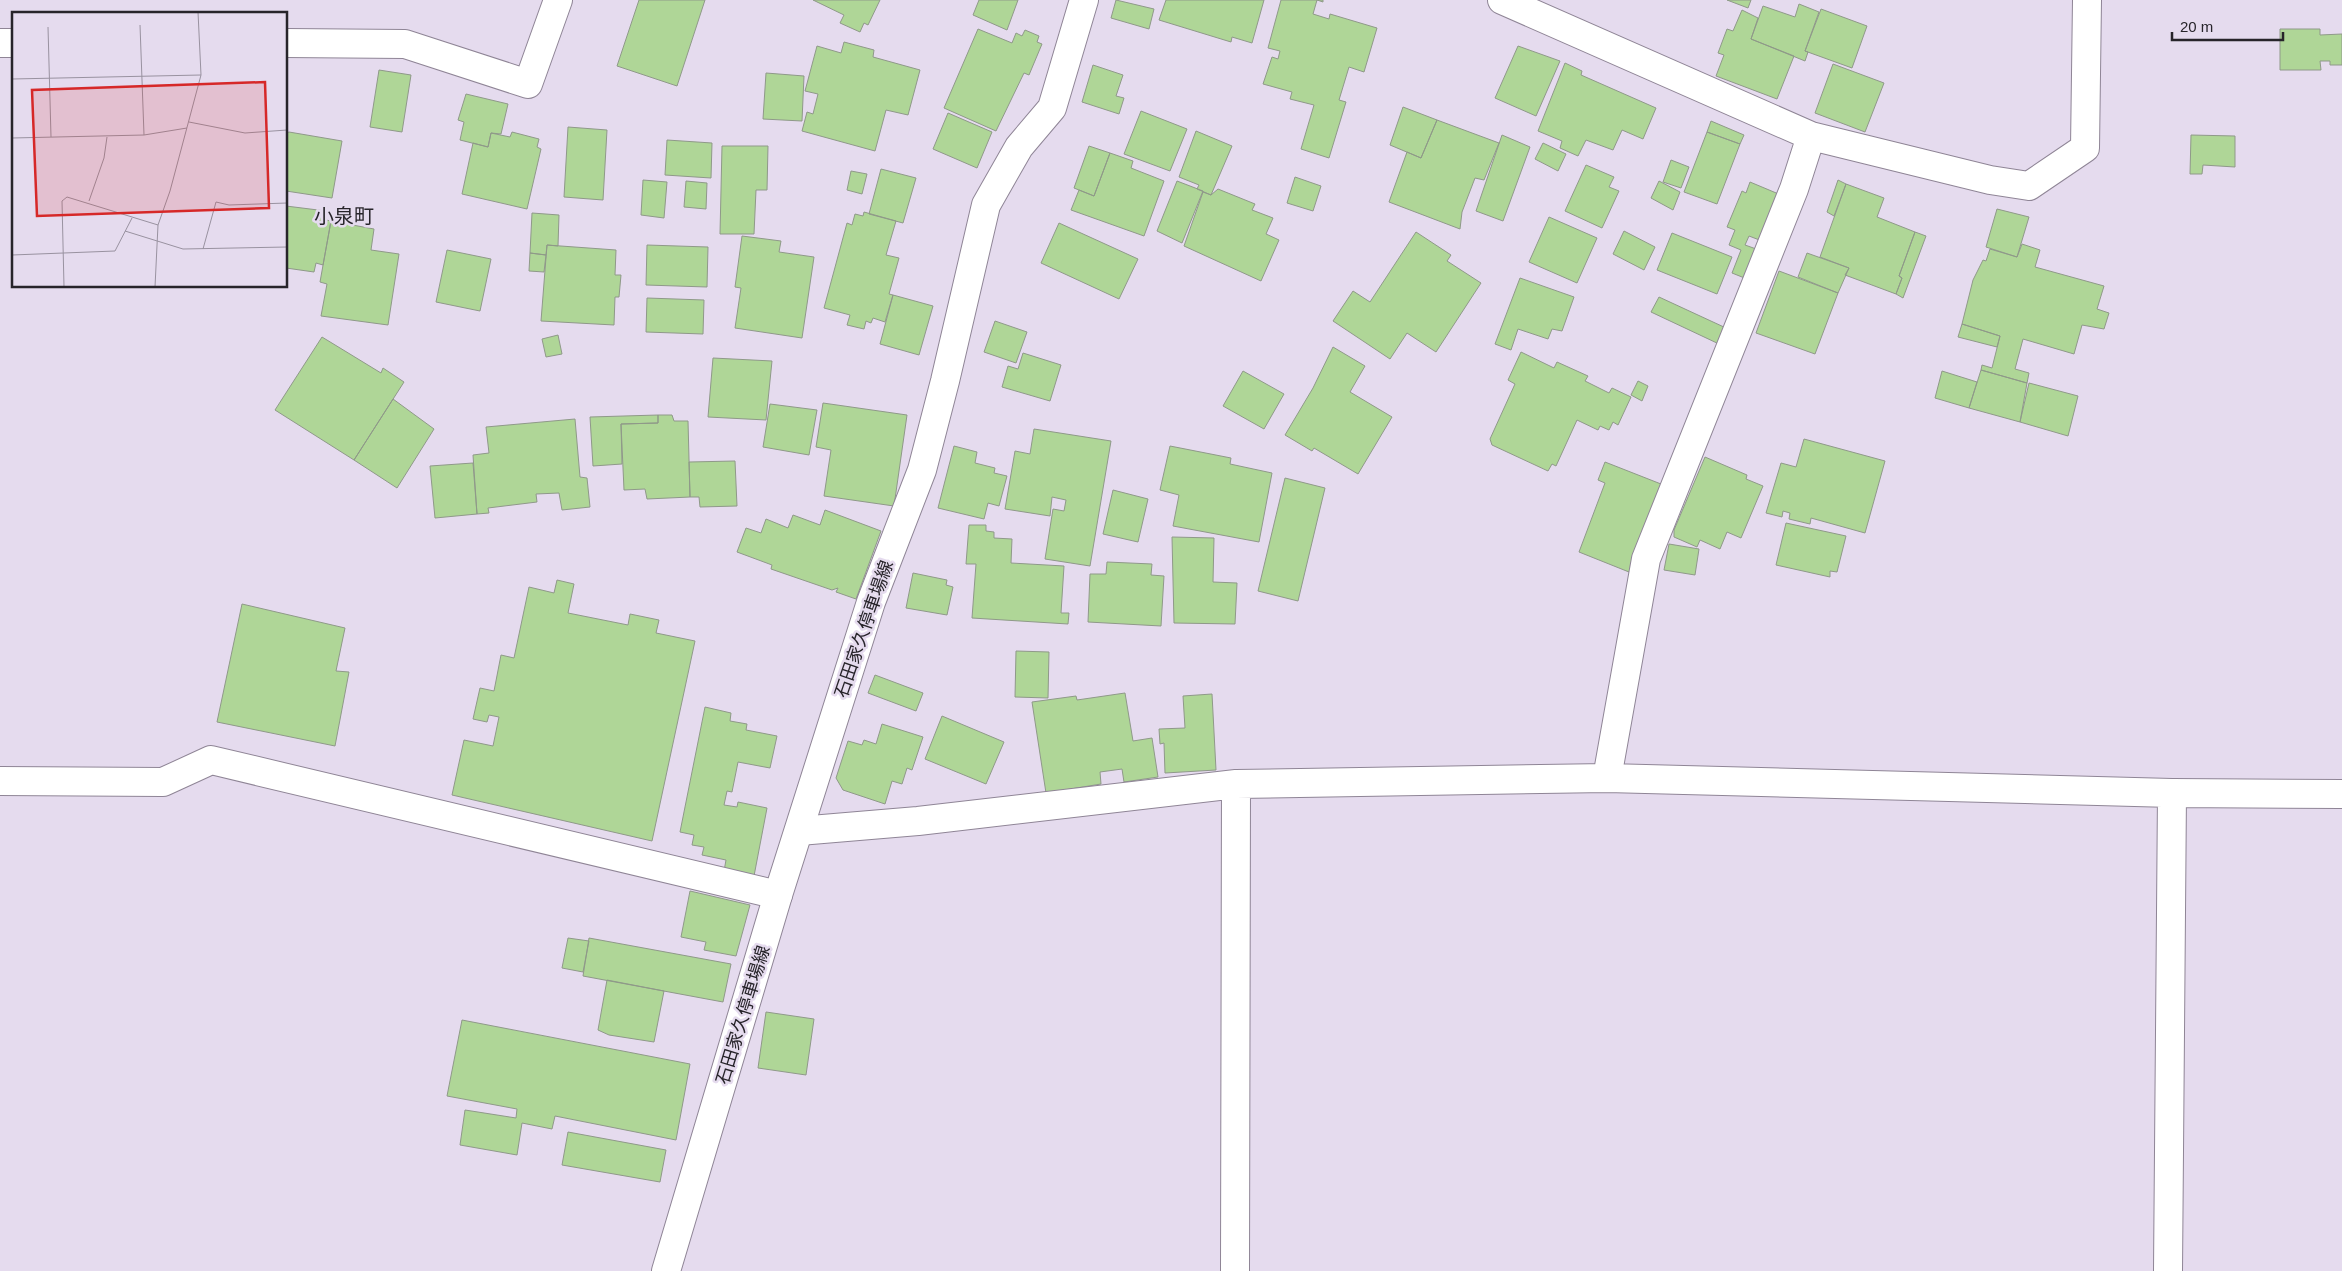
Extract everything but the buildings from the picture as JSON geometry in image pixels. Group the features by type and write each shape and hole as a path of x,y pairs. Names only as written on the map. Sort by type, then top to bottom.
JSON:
{"street":[{"path":"288,43 405,44 528,84 558,0"},
{"name":"石田家久停車場線","path":"666,1271 778,895 871,602 922,470 986,205 1019,147 1052,108 1084,0"},
{"path":"1502,0 1811,136 1990,180 2030,186 2085,148 2087,0"},
{"path":"1607,778 1646,559 1759,281 1794,189 1811,136"},
{"path":"0,781 163,782 210,760 778,895"},
{"path":"799,831 918,821 1236,784 1607,778 2172,793 2342,794"},
{"path":"1235,1271 1236,784"},
{"path":"2168,1271 2172,793"}],"district":[{"name":"小泉町","path":"344,216"}]}
